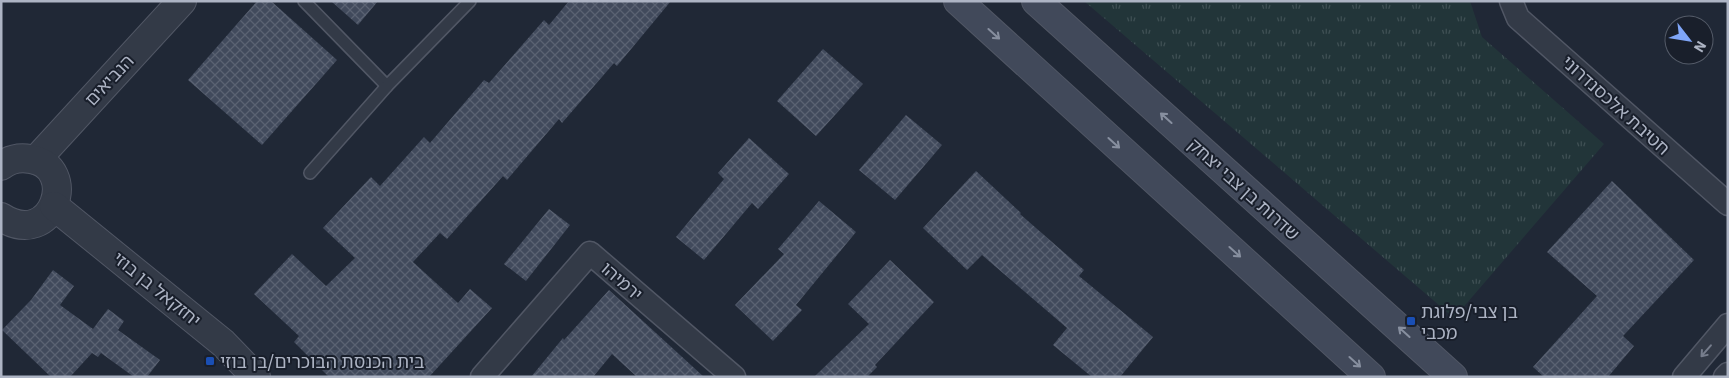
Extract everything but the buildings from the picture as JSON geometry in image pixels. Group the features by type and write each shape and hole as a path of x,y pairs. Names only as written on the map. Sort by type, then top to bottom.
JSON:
{"main road":[{"path":"958,1 1372,377"},
{"name":"שדרות בן צבי יצחק","path":"1036,1 1453,377"}],"street":[{"name":"הנביאים","path":"36,160 182,1"},
{"name":"חטיבת אלכסנדרוני","path":"1511,1 1518,18 1728,204"},
{"path":"1,166 7,161 21,158 36,160 46,165 55,178 58,193 54,206 47,216 29,225 10,223 1,217"},
{"name":"יחזקאל בן בוזי","path":"54,206 222,343 256,377"},
{"name":"ירמיהו","path":"482,377 590,253 734,377"},
{"path":"1684,377 1728,326"},
{"path":"1725,377 1728,374"}],"lane":[{"path":"304,1 387,86"},
{"path":"310,173 387,86 470,1"}],"green space":[{"path":"1084,1 1470,1 1482,37 1604,144 1454,318"}],"place":[{"name":"בן צבי/פלוגת מכבי","path":"1411,321"},
{"name":"בית הכנסת הבוכרים/בן בוזי","path":"210,361"}]}
